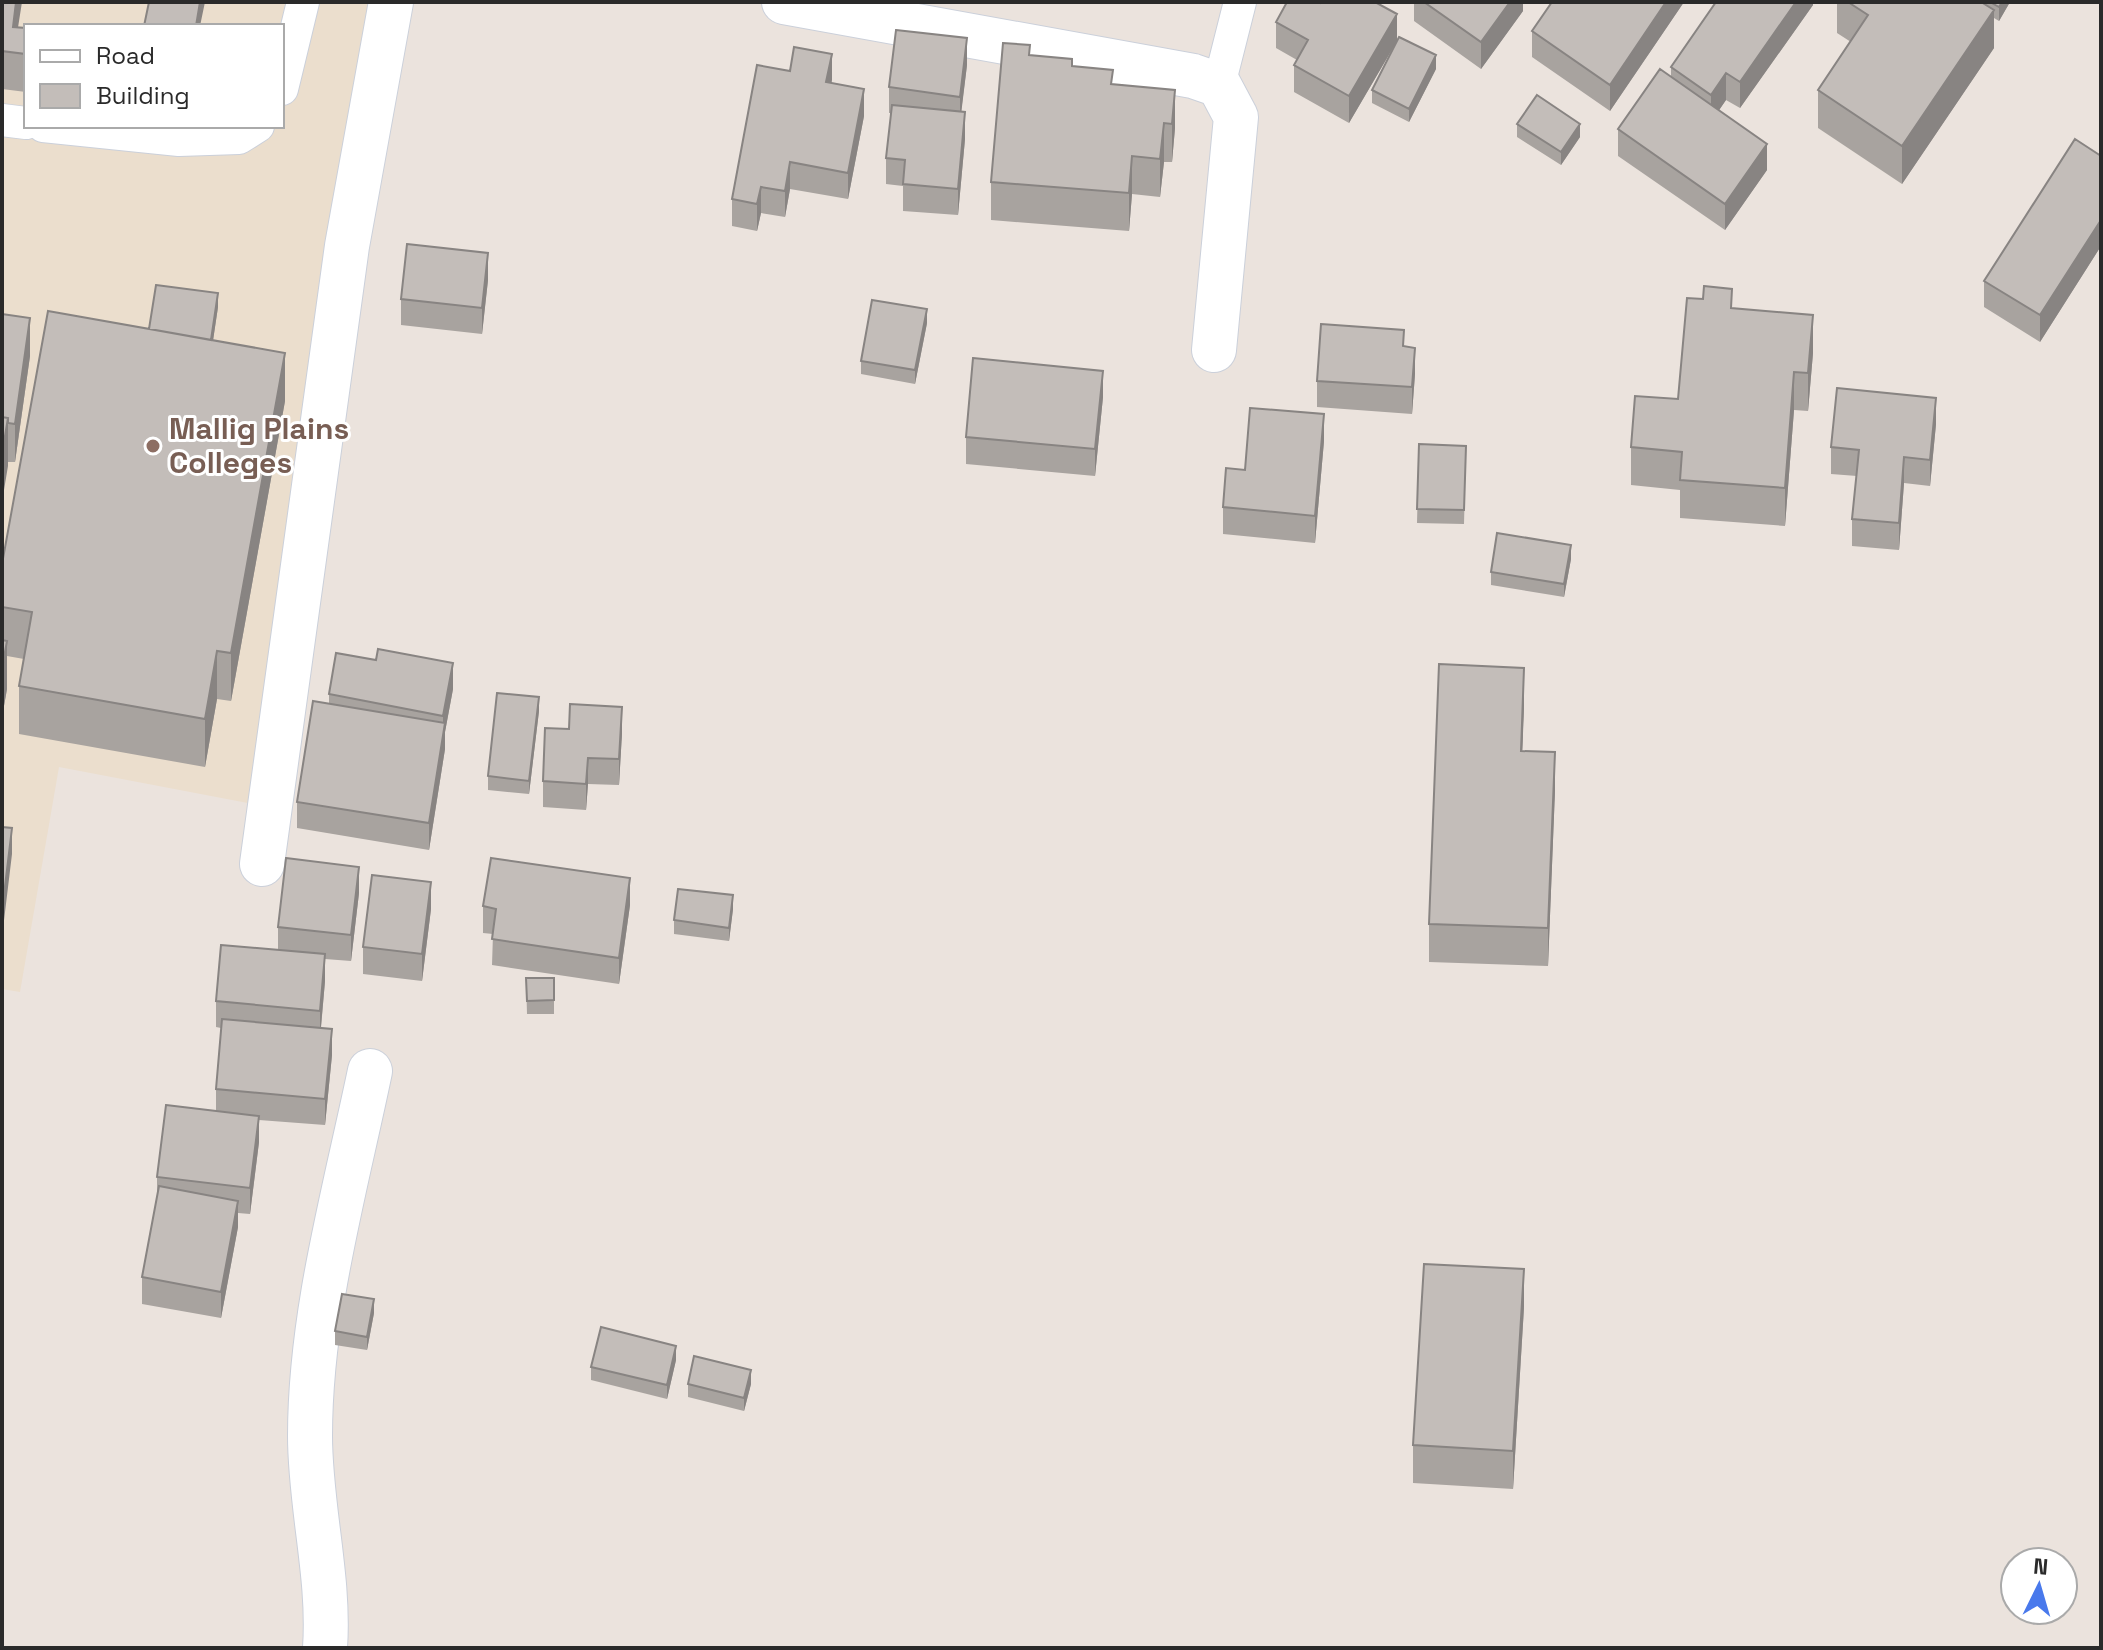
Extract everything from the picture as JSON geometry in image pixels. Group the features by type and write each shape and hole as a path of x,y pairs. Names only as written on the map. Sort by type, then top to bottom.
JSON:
{"street":[{"path":"262,864 347,246 391,2"},
{"path":"784,2 1193,76 1219,85 1236,117 1214,350"},
{"path":"325,1648 321,1550 310,1440 311,1382 325,1284 370,1071"}],"lane":[{"path":"284,81 303,2"},
{"path":"1219,85 1240,2"},
{"path":"2,120 24,123"},
{"path":"62,128 179,140 239,138 255,128"}],"shaded area":[{"name":"Mallig Plains Colleges","path":"2,2 369,2 253,804 59,767 20,992 2,989"}],"building":[{"path":"2,2 16,2 13,27 24,28 24,54 2,51"},
{"path":"149,2 200,2 196,24 144,24"},
{"path":"1287,2 1375,2 1397,14 1349,96 1294,65 1308,40 1276,22"},
{"path":"1424,2 1510,2 1481,42"},
{"path":"1552,2 1666,2 1610,85 1532,31"},
{"path":"1716,2 1796,2 1740,82 1726,73 1711,95 1671,67"},
{"path":"1848,2 1981,2 1994,10 1902,146 1818,90 1868,15"},
{"path":"896,30 967,38 960,97 889,87"},
{"path":"1399,37 1436,55 1409,109 1372,90"},
{"path":"1003,43 1030,45 1029,55 1072,59 1072,66 1113,70 1111,84 1175,90 1172,124 1164,123 1160,159 1132,156 1129,193 991,182"},
{"path":"794,47 832,54 826,82 864,89 848,173 790,162 785,191 761,187 757,204 732,199 757,65 790,71"},
{"path":"1660,69 1767,144 1725,204 1618,129"},
{"path":"1537,95 1580,124 1561,152 1517,124"},
{"path":"892,105 965,112 958,189 903,184 905,160 886,158"},
{"path":"2075,139 2101,156 2101,220 2040,315 1984,281"},
{"path":"407,244 488,253 482,308 401,299"},
{"path":"156,285 218,293 211,340 149,329"},
{"path":"1704,286 1732,289 1731,308 1813,315 1808,373 1794,372 1785,488 1680,480 1682,452 1631,447 1635,396 1678,399 1687,298 1703,299"},
{"path":"872,300 927,309 915,370 861,361"},
{"path":"48,311 285,353 231,653 217,651 205,719 19,686 32,612 2,607 2,564"},
{"path":"2,314 30,318 15,424 8,423 8,418 2,417"},
{"path":"1321,324 1404,330 1403,346 1415,348 1412,387 1317,381"},
{"path":"973,358 1103,371 1095,449 966,437"},
{"path":"1837,388 1936,398 1930,460 1904,457 1899,523 1852,519 1859,450 1831,447"},
{"path":"1250,408 1324,414 1315,516 1223,507 1226,468 1245,470"},
{"path":"2,417 8,418 2,454"},
{"path":"1419,444 1466,446 1464,510 1417,509"},
{"path":"1497,533 1571,545 1564,584 1491,572"},
{"path":"2,640 7,641 2,668"},
{"path":"378,649 453,663 443,716 329,694 336,653 376,660"},
{"path":"1439,664 1524,668 1521,751 1555,752 1548,928 1429,924"},
{"path":"497,693 539,697 529,781 488,776"},
{"path":"313,701 445,723 429,823 297,802"},
{"path":"570,704 622,707 619,759 588,758 586,784 543,781 545,728 569,729"},
{"path":"2,827 12,828 2,911"},
{"path":"286,858 359,867 351,935 278,927"},
{"path":"491,858 630,878 619,958 492,939 496,909 483,906"},
{"path":"372,875 431,882 422,954 363,947"},
{"path":"678,889 733,895 729,928 674,920"},
{"path":"221,945 325,954 320,1011 216,1001"},
{"path":"526,978 554,978 554,1000 527,1001"},
{"path":"222,1019 332,1029 325,1099 216,1089"},
{"path":"166,1105 259,1116 250,1188 157,1177"},
{"path":"159,1186 238,1201 221,1292 142,1277"},
{"path":"1424,1264 1524,1269 1513,1451 1413,1445"},
{"path":"342,1294 374,1299 367,1337 335,1331"},
{"path":"601,1327 676,1346 667,1385 591,1367"},
{"path":"694,1356 751,1370 744,1398 688,1384"}],"place":[{"name":"Mallig Plains Colleges","path":"153,446"}]}
